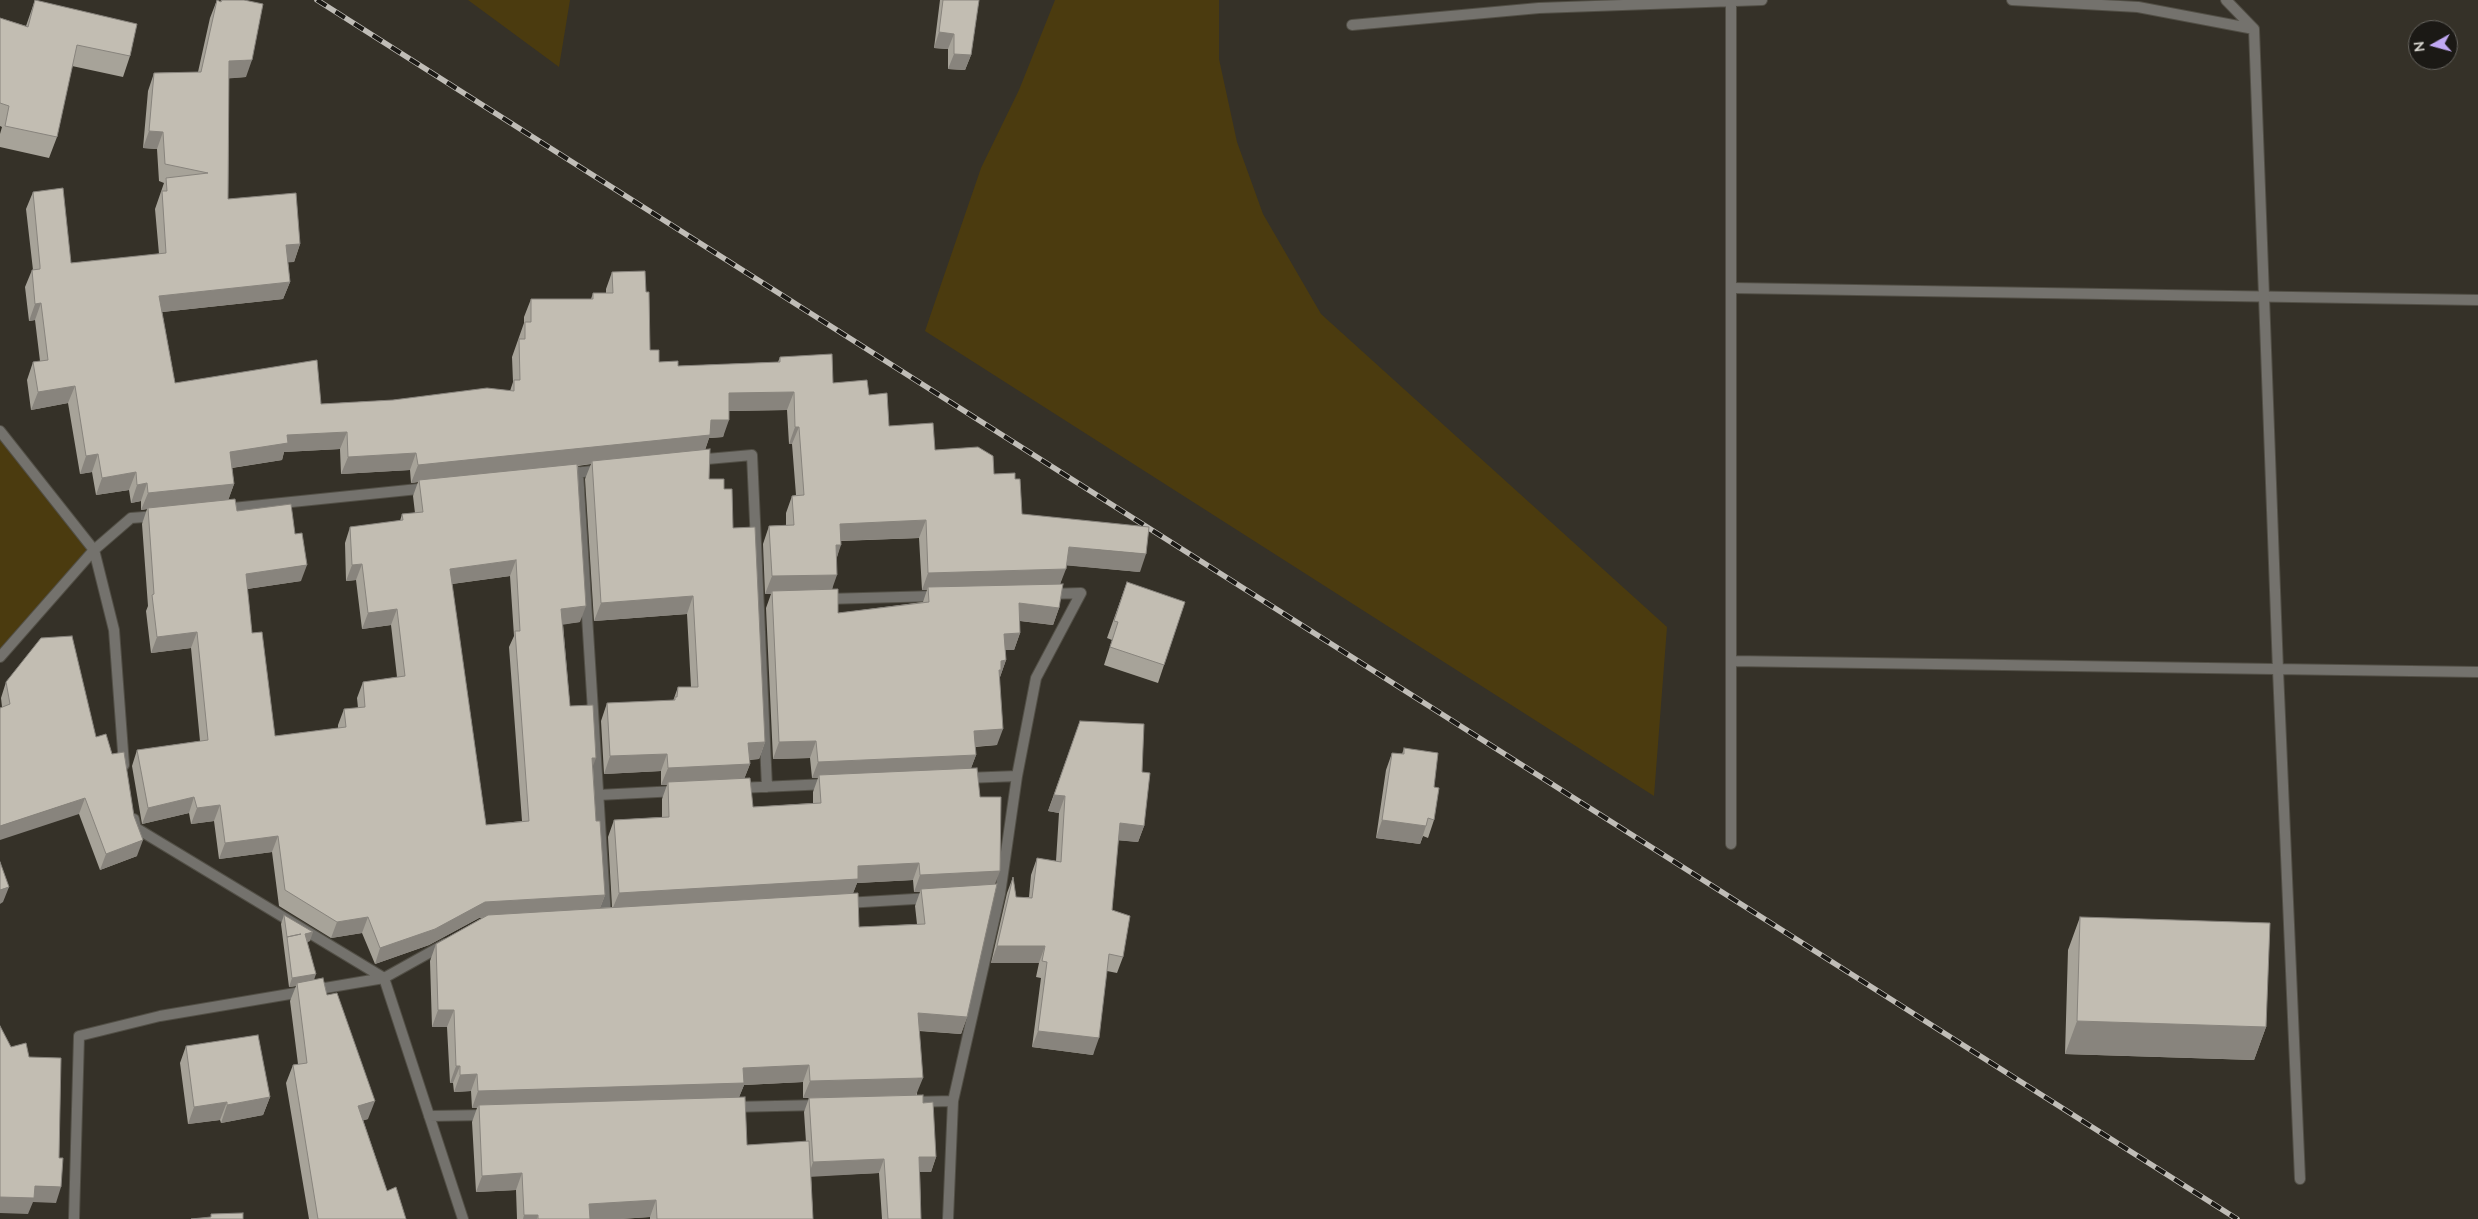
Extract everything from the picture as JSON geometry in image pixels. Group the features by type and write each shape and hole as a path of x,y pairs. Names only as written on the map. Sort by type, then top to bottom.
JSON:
{"street":[{"path":"1352,25 1539,8 1762,0"},
{"path":"2012,0 2138,7 2254,29"},
{"path":"2226,0 2254,29 2278,670 2300,1179"},
{"path":"1731,2 1731,844"},
{"path":"1732,288 2264,295 2478,300"},
{"path":"0,431 94,550 114,630 126,772"},
{"path":"684,462 752,455 765,601 767,787"},
{"path":"548,476 617,468"},
{"path":"578,472 606,918"},
{"path":"211,510 439,487"},
{"path":"0,656 94,550 131,518 171,514"},
{"path":"948,1219 953,1101 1036,678 1082,593 1042,594"},
{"path":"819,600 945,596"},
{"path":"1732,661 2478,672"},
{"path":"960,778 1017,776"},
{"path":"728,789 835,784"},
{"path":"598,795 688,791"},
{"path":"132,809 136,828 384,978 463,1219"},
{"path":"832,904 941,898"},
{"path":"74,1219 79,1036 160,1016 384,978 454,940"},
{"path":"894,1102 953,1101"},
{"path":"726,1108 834,1104"},
{"path":"429,1116 498,1114"}],"shaded area":[{"path":"468,0 570,0 559,67"},
{"path":"1055,0 1219,0 1219,59 1237,142 1263,214 1321,314 1667,627 1654,796 925,331 981,168 1019,90"},
{"path":"0,431 94,550 0,657"}],"building":[{"path":"35,0 137,24 130,56 77,45 57,137 5,126 9,106 0,103 0,18 28,27"},
{"path":"217,0 221,2 222,0 244,0 263,4 252,60 229,61 228,199 296,193 300,244 286,245 290,282 159,296 175,383 317,360 321,404 393,400 487,388 514,391 514,380 520,380 519,339 525,339 525,322 531,322 531,299 593,299 593,293 613,293 612,272 645,271 646,292 649,292 650,350 659,350 659,362 678,361 678,366 780,362 780,357 832,354 833,383 867,380 869,395 887,393 889,426 933,423 935,450 978,447 993,456 994,474 1015,473 1015,479 1020,479 1022,514 1149,527 1146,554 1069,547 1066,569 928,573 926,520 840,524 841,545 836,545 837,575 772,576 769,526 794,525 792,496 804,495 799,427 795,427 794,392 729,393 729,420 711,420 710,435 418,465 416,453 348,457 347,432 287,435 288,443 230,452 234,484 148,493 147,483 137,485 136,472 102,478 98,454 86,456 75,386 38,392 33,362 48,360 41,303 35,304 32,270 40,269 40,266 33,192 63,188 71,263 166,253 162,191 167,191 166,178 208,173 165,164 163,132 149,131 154,73 201,72"},
{"path":"943,0 979,0 971,55 954,54 954,34 939,32"},
{"path":"710,449 709,479 724,479 724,489 732,489 733,528 755,527 765,742 748,743 750,764 668,768 667,754 610,756 607,703 675,700 678,687 698,687 693,596 601,603 592,461"},
{"path":"577,464 586,606 561,609 570,706 593,705 596,758 592,758 596,821 600,821 605,895 485,902 435,929 380,948 368,917 337,922 285,890 278,836 225,843 220,805 197,808 194,797 148,808 137,750 208,740 197,632 157,637 152,595 154,594 148,508 235,499 237,511 291,504 295,534 302,533 307,565 246,574 252,633 262,632 275,736 346,727 344,709 365,707 363,682 405,676 397,609 368,613 362,564 352,565 350,527 403,520 402,514 423,512 419,480","holes":["516,560 520,631 515,631 529,821 486,825 450,569"]},
{"path":"1127,582 1185,602 1164,665 1110,647 1118,622 1114,621"},
{"path":"1063,584 1059,608 1019,603 1020,633 1004,634 1006,660 1001,661 1001,670 999,670 1003,729 974,731 976,755 818,762 816,741 779,742 772,591 838,589 838,613 929,602 928,587"},
{"path":"72,636 96,737 106,734 112,754 124,752 134,816 143,840 106,854 85,798 0,826 0,708 10,704 6,682 41,638"},
{"path":"1080,721 1144,724 1142,772 1150,773 1144,826 1120,823 1112,910 1130,916 1123,957 1109,954 1099,1038 1038,1031 1047,962 1042,961 1045,946 997,946 1013,877 1016,897 1032,898 1037,858 1061,862 1065,796 1054,795"},
{"path":"1404,748 1438,753 1434,787 1439,788 1434,820 1428,818 1426,826 1382,820 1392,753 1404,754"},
{"path":"977,768 980,797 1001,797 1000,871 920,875 919,863 858,866 858,879 619,893 614,820 669,817 668,782 750,778 753,807 821,803 819,775"},
{"path":"0,862 9,887 0,890"},
{"path":"997,884 967,1017 918,1013 923,1078 810,1081 809,1065 743,1068 744,1083 478,1091 477,1074 460,1075 460,1066 456,1066 454,1010 438,1010 436,944 488,915 858,893 859,927 925,924 921,889"},
{"path":"284,915 313,932 305,934 316,974 292,978"},
{"path":"2080,917 2270,923 2266,1027 2077,1021"},
{"path":"323,978 327,995 337,993 375,1101 358,1106 387,1191 396,1187 406,1219 318,1219 293,1065 307,1063 297,983"},
{"path":"0,1026 11,1047 26,1043 29,1057 61,1058 59,1158 63,1158 61,1187 35,1186 34,1198 0,1197"},
{"path":"258,1035 270,1097 227,1105 227,1102 194,1107 186,1046"},
{"path":"923,1095 923,1103 933,1102 936,1157 919,1157 921,1219 888,1219 884,1159 813,1162 809,1098"},
{"path":"745,1097 747,1145 809,1141 813,1219 657,1219 656,1200 589,1204 590,1219 538,1219 538,1215 524,1215 522,1173 482,1176 479,1105"},
{"path":"243,1213 243,1219 191,1219 211,1217 211,1214"}],"railway":[{"path":"317,0 2237,1219"}]}
